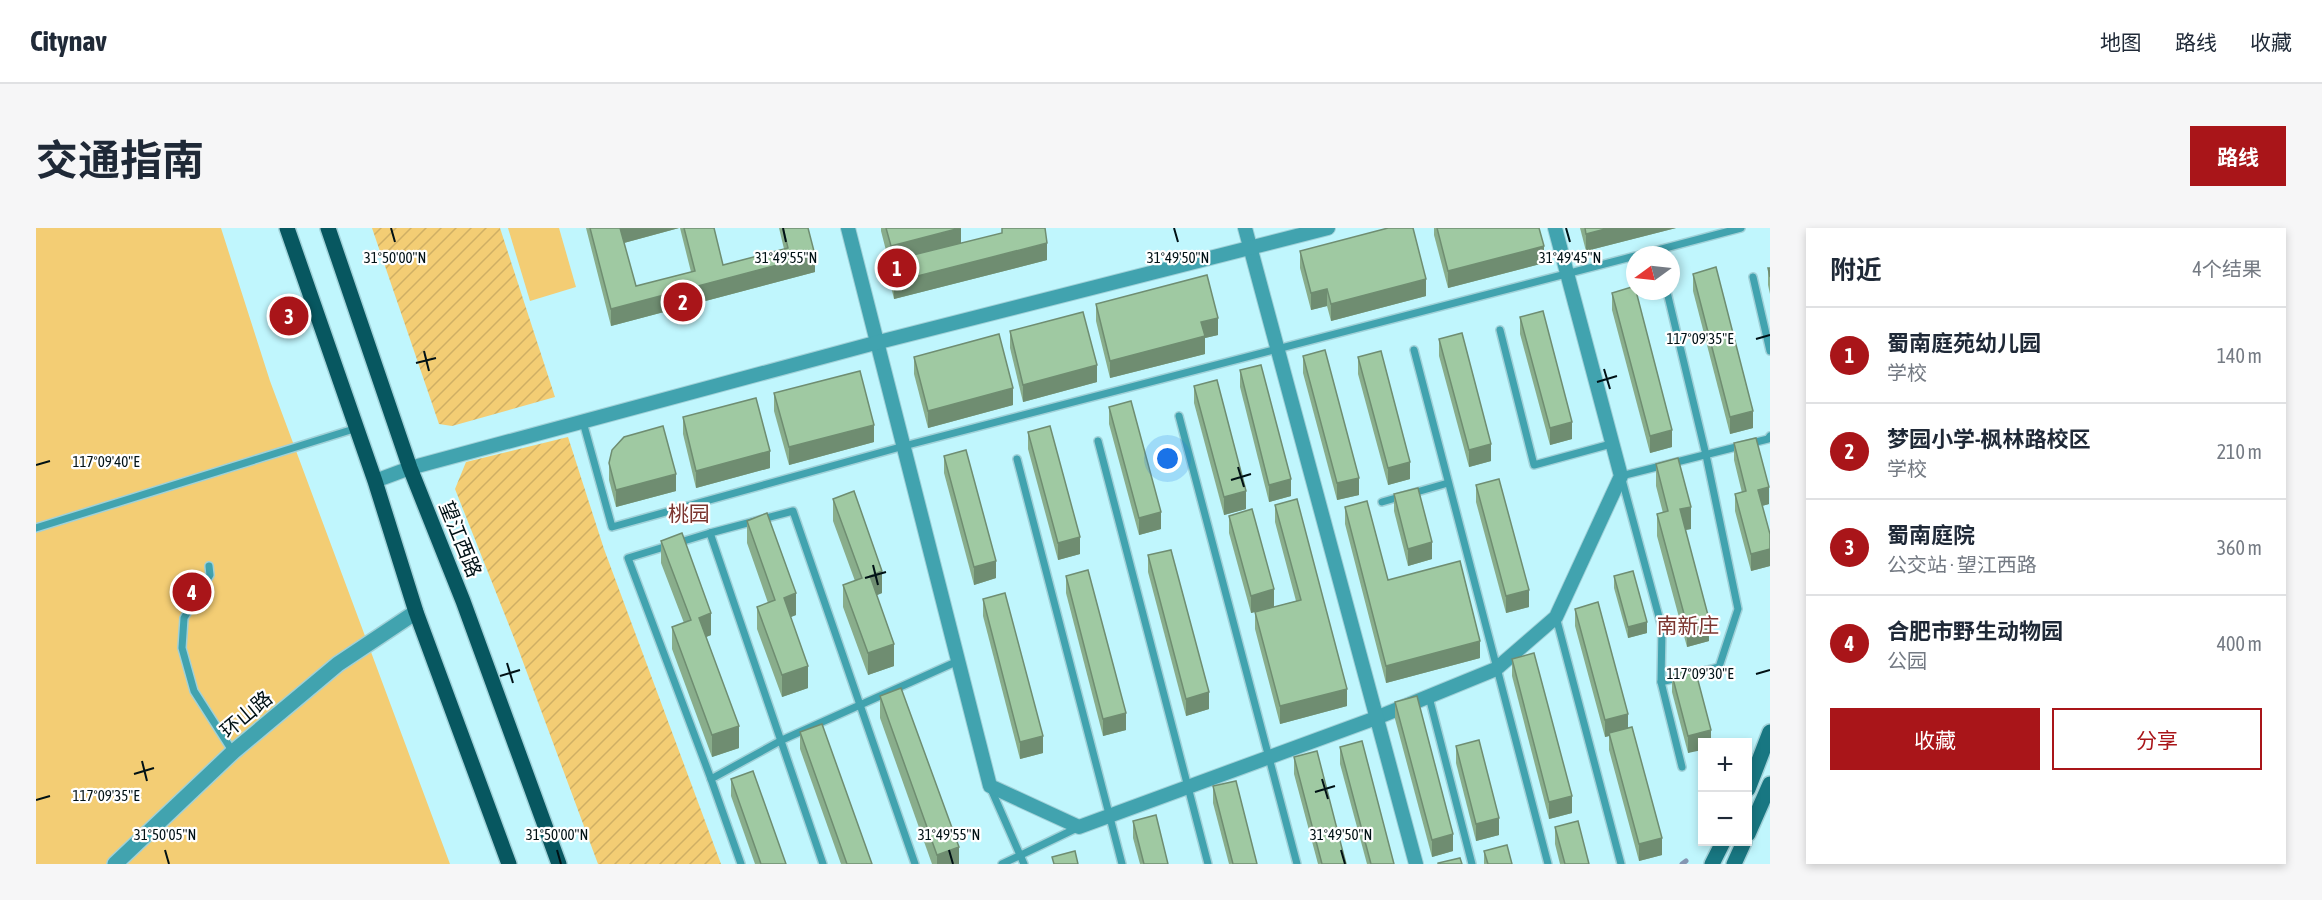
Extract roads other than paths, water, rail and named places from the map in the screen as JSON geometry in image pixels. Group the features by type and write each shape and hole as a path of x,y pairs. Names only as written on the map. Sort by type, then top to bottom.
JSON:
{"main road":[{"path":"287,228 375,481 416,612 509,864"},
{"name":"望江西路","path":"328,228 410,468 463,601 559,864"},
{"path":"1752,779 1770,732"},
{"path":"1752,825 1770,784"},
{"path":"1712,864 1721,846"},
{"path":"1734,864 1742,846"}],"street":[{"path":"848,228 990,786 1079,827 1376,718 1496,669 1556,617 1621,476 1555,228"},
{"path":"1245,228 1416,864"},
{"path":"375,481 410,468 877,343 1328,228"},
{"name":"环山路","path":"115,864 234,752 338,664 416,612"}],"lane":[{"path":"1674,246 1741,228"},
{"path":"583,422 612,527 904,446 1626,258"},
{"path":"1753,277 1770,351"},
{"path":"1660,682 1719,667 1738,609 1706,455 1669,300"},
{"path":"1500,330 1534,465 1611,444"},
{"path":"1414,350 1548,864"},
{"path":"1179,416 1297,864"},
{"path":"36,528 357,428"},
{"path":"1682,767 1660,682 1662,628 1621,476 1768,439 1770,436"},
{"path":"1098,441 1208,864"},
{"path":"1017,459 1122,864"},
{"path":"1382,502 1448,483"},
{"path":"741,864 628,558 710,533 793,512 915,864"},
{"path":"710,533 823,864"},
{"path":"209,566 210,575 184,618 182,648 194,691 234,752"},
{"path":"1556,617 1621,864"},
{"path":"711,779 782,740 958,661"},
{"path":"1429,697 1472,864"},
{"path":"990,786 1024,864"},
{"path":"1002,864 1079,827"}],"waterway":[{"path":"1682,864 1686,861"}],"place":[{"name":"蜀南庭苑幼儿园","path":"897,268"},
{"name":"梦园小学-枫林路校区","path":"683,302"},
{"name":"蜀南庭院","path":"289,316"},
{"name":"合肥市野生动物园","path":"192,592"}],"district":[{"name":"桃园","path":"689,513"},
{"name":"南新庄","path":"1688,625"}]}
